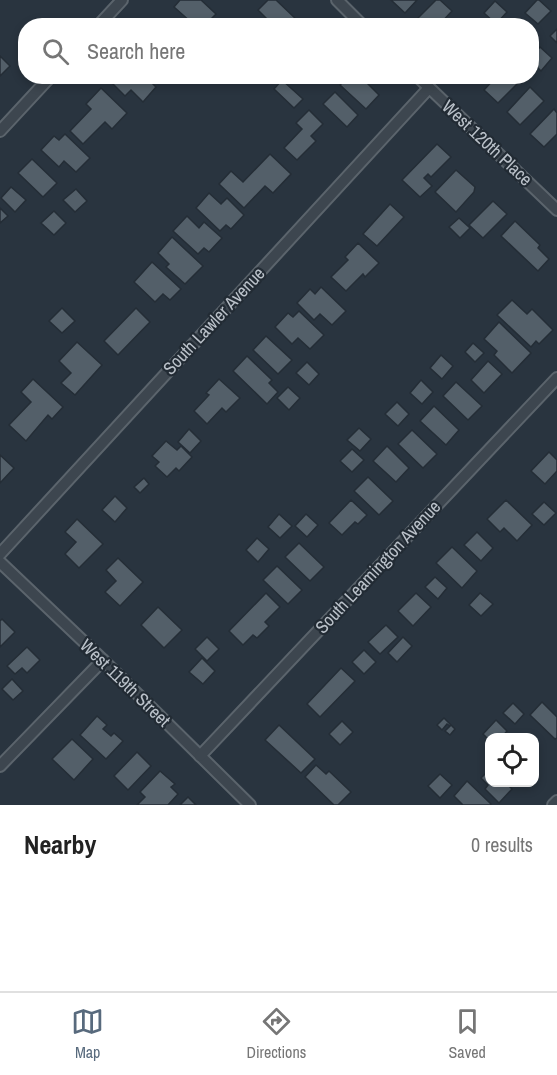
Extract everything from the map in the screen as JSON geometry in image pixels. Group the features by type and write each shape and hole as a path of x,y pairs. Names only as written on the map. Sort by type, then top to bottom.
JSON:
{"street":[{"path":"105,18 122,0"},
{"path":"337,0 355,18"},
{"path":"0,131 44,84"},
{"name":"West 120th Place","path":"425,84 557,210"},
{"name":"South Lawler Avenue","path":"0,554 429,88"},
{"name":"South Leamington Avenue","path":"200,756 557,378"},
{"name":"West 119th Street","path":"0,562 250,805"},
{"path":"0,766 103,660"},
{"path":"553,805 557,801"}],"building":[{"path":"180,0 201,0 216,14 212,18 186,18 174,7"},
{"path":"268,0 276,0 295,18 266,18 258,10"},
{"path":"391,0 417,0 405,13"},
{"path":"436,0 440,0 452,11 445,18 418,18"},
{"path":"537,0 551,11 539,23 539,18 531,18 525,13"},
{"path":"495,1 507,12 502,18 489,18 484,13"},
{"path":"557,29 557,43 550,36"},
{"path":"539,48 552,58 541,71 539,69"},
{"path":"0,56 10,66 0,76"},
{"path":"113,84 153,84 156,87 143,102 131,90 125,96"},
{"path":"278,84 286,84 303,99 294,108 274,89"},
{"path":"368,84 379,95 366,109 340,85"},
{"path":"490,84 517,84 498,103 484,90"},
{"path":"530,87 544,101 520,125 507,112"},
{"path":"101,88 127,113 112,129 105,122 83,144 70,131 91,109 86,104"},
{"path":"335,92 358,115 347,127 323,104"},
{"path":"554,109 557,113 557,134 544,147 530,134"},
{"path":"309,110 323,124 311,136 316,141 297,160 284,148 302,129 296,123"},
{"path":"65,134 90,158 76,172 64,161 59,167 41,150 54,136 59,140"},
{"path":"437,144 451,157 431,177 428,174 424,178 432,186 420,197 402,180"},
{"path":"270,154 291,174 273,193 265,186 244,208 219,184 231,171 243,182"},
{"path":"32,159 57,183 43,197 18,173"},
{"path":"456,170 475,187 474,192 456,212 435,192"},
{"path":"11,187 26,200 15,212 1,198"},
{"path":"76,189 87,201 75,212 63,200"},
{"path":"209,193 221,204 227,198 244,215 231,229 226,225 220,231 196,208"},
{"path":"493,201 507,214 483,238 469,225"},
{"path":"390,204 404,217 377,246 363,234"},
{"path":"0,208 8,216 0,223"},
{"path":"54,211 66,223 54,235 41,223"},
{"path":"187,216 199,228 204,222 222,238 209,252 204,248 198,254 173,231"},
{"path":"459,218 470,228 460,238 449,227"},
{"path":"515,221 540,245 538,248 549,259 538,271 501,236"},
{"path":"172,237 203,266 185,284 166,267 169,264 158,253"},
{"path":"358,243 379,263 365,277 363,274 346,291 331,277 348,260 345,257"},
{"path":"152,262 181,289 170,300 163,294 155,302 134,282"},
{"path":"321,287 346,311 332,325 320,314 314,320 297,303 310,289 315,294"},
{"path":"512,300 527,314 532,309 553,330 539,344 536,341 531,347 497,315"},
{"path":"62,308 75,321 62,333 49,321"},
{"path":"136,308 150,322 118,355 104,341"},
{"path":"299,311 324,335 310,349 298,338 292,344 275,327 288,313 293,317"},
{"path":"499,322 531,353 512,373 494,355 497,351 484,339"},
{"path":"266,336 292,360 278,374 253,350"},
{"path":"77,342 102,365 75,395 61,383 71,373 59,361"},
{"path":"473,343 484,353 475,362 465,352"},
{"path":"441,355 453,366 442,379 430,368"},
{"path":"247,356 272,380 269,383 278,392 267,404 233,371"},
{"path":"488,361 502,374 484,393 471,380"},
{"path":"307,362 319,374 309,385 296,373"},
{"path":"33,379 63,407 52,419 48,415 26,441 9,425 31,402 21,392"},
{"path":"219,379 240,398 226,412 222,408 207,424 194,411 209,395 206,393"},
{"path":"421,380 433,392 422,404 410,393"},
{"path":"456,382 482,406 468,420 443,396"},
{"path":"288,387 300,398 289,410 277,398"},
{"path":"397,402 409,414 398,426 385,414"},
{"path":"434,406 459,430 446,445 420,421"},
{"path":"359,428 371,439 360,451 347,440"},
{"path":"189,429 201,441 190,453 178,442"},
{"path":"412,430 437,454 423,468 398,444"},
{"path":"166,441 177,450 181,446 192,457 179,471 176,468 167,477 155,466 159,462 152,456"},
{"path":"387,446 409,468 396,482 373,461"},
{"path":"352,449 364,460 352,472 340,461"},
{"path":"549,452 557,460 557,471 545,484 531,471"},
{"path":"0,455 14,468 0,483"},
{"path":"368,477 393,501 379,515 354,491"},
{"path":"144,478 149,484 140,493 134,487"},
{"path":"115,496 127,508 115,522 102,510"},
{"path":"351,500 367,515 358,524 355,522 342,535 329,523"},
{"path":"506,500 532,525 517,541 504,528 500,532 487,519"},
{"path":"544,502 556,513 544,525 532,514"},
{"path":"279,514 292,526 280,538 268,527"},
{"path":"306,514 318,525 307,537 295,526"},
{"path":"77,519 103,544 79,568 65,554 76,542 65,532"},
{"path":"477,532 493,548 481,561 464,545"},
{"path":"257,538 269,549 258,562 246,550"},
{"path":"299,543 324,567 310,581 285,557"},
{"path":"452,547 477,571 462,588 436,563"},
{"path":"118,558 143,582 120,606 105,592 116,581 106,570"},
{"path":"277,566 302,590 288,604 263,580"},
{"path":"435,577 447,588 438,599 425,587"},
{"path":"266,593 280,607 265,622 269,626 257,638 253,635 243,645 229,631"},
{"path":"416,593 431,607 413,626 398,611"},
{"path":"480,593 493,604 481,616 469,605"},
{"path":"158,607 182,630 164,648 141,625"},
{"path":"2,619 15,632 0,647 0,621"},
{"path":"386,625 398,637 380,654 368,642"},
{"path":"207,637 219,649 207,661 195,649"},
{"path":"403,637 412,646 397,662 388,653"},
{"path":"27,647 40,660 27,673 22,668 15,674 7,666"},
{"path":"364,650 376,662 364,674 352,662"},
{"path":"202,658 215,671 203,684 189,672"},
{"path":"341,668 355,681 320,717 307,704"},
{"path":"12,679 23,691 13,700 2,689"},
{"path":"542,702 557,717 557,738 555,739 530,715"},
{"path":"513,703 524,714 515,724 503,713"},
{"path":"97,716 107,725 103,729 111,736 114,733 123,741 106,759 80,735"},
{"path":"444,718 455,729 450,735 445,731 450,726 447,724 442,730 437,725"},
{"path":"496,720 507,731 505,733 485,733 485,736 483,734"},
{"path":"342,721 353,732 340,745 329,734"},
{"path":"279,725 315,759 301,773 265,740"},
{"path":"72,739 93,759 74,780 52,759"},
{"path":"137,752 151,766 128,790 114,776"},
{"path":"316,765 326,774 329,771 351,792 338,805 334,805 305,777"},
{"path":"160,771 175,784 171,787 178,794 168,805 137,805 145,797 140,792"},
{"path":"440,774 452,785 440,798 428,786"},
{"path":"467,781 490,805 463,805 454,796"},
{"path":"486,787 510,787 512,789 499,803 485,789"},
{"path":"188,797 196,805 180,805"}]}
